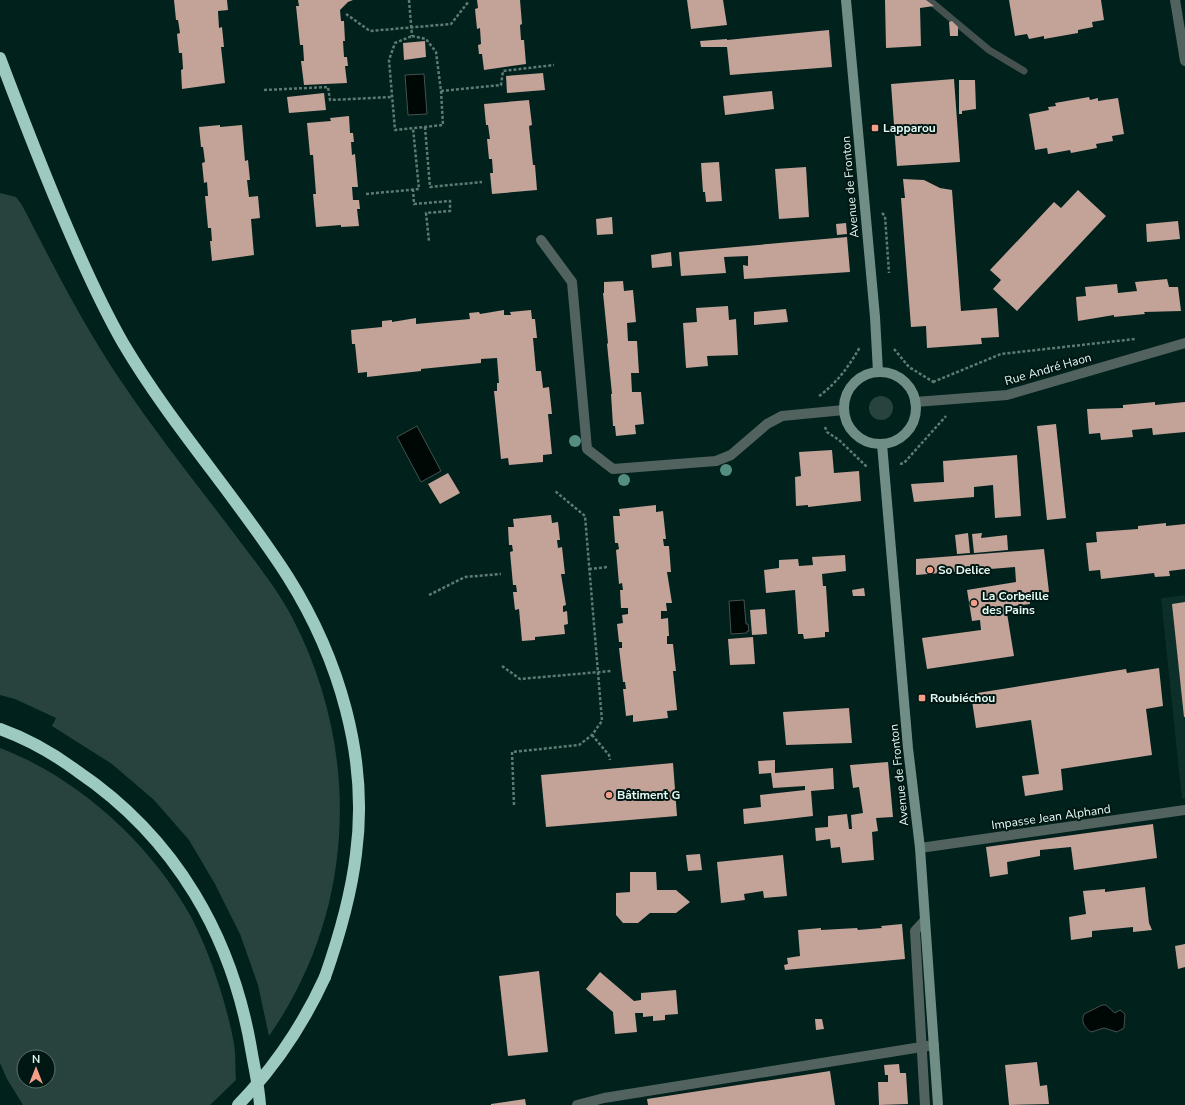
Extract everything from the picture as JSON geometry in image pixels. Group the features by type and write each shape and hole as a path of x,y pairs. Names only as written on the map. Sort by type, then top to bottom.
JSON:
{"highway":[{"path":"0,58 31,142 94,291 124,345 184,434 288,577 316,628 341,689 354,748 359,799 357,852 349,896 325,977 311,1007 290,1043 266,1074 238,1105"},
{"path":"0,730 55,755 91,780 126,808 156,840 182,873 206,912 233,973 249,1035 260,1105"}],"main road":[{"name":"Avenue de Fronton","path":"846,0 875,317 878,372"},
{"path":"878,372 893,374 905,382 911,390 915,402 915,414 911,426 903,435 893,441 882,444 868,441 856,434 847,423 844,410 846,396 853,384 864,375 878,372"},
{"name":"Avenue de Fronton","path":"882,444 908,748 920,848 938,1105"}],"street":[{"path":"1175,0 1185,61"},
{"path":"541,240 572,282 587,449 614,469 716,461 731,454 767,424 782,416 844,410"},
{"name":"Rue André Haon","path":"915,402 1007,395 1185,343"},
{"name":"Impasse Jean Alphand","path":"920,848 1185,810"},
{"path":"924,921 915,931 925,1105"},
{"path":"577,1105 612,1097 934,1045"}],"path":[{"path":"409,0 412,36"},
{"path":"346,14 370,31 411,26 451,24 469,1"},
{"path":"412,36 426,39 436,52 441,91 443,125 395,130 389,60 395,43 412,36"},
{"path":"441,91 501,85 503,71 554,66"},
{"path":"264,90 328,87 330,100 392,97"},
{"path":"425,127 430,187 482,182"},
{"path":"366,194 419,188 413,128"},
{"path":"413,189 414,204 450,201 450,211 426,213 429,241"},
{"path":"881,211 885,216 890,278"},
{"name":"Rue André Haon","path":"894,348 896,353 909,367 932,382 1000,354 1137,339"},
{"path":"514,805 512,752 579,745 592,735 602,720 585,516 555,490"},
{"path":"589,569 608,567"},
{"path":"429,595 465,577 501,574"},
{"path":"502,666 520,679 611,671"},
{"path":"592,735 609,755 610,760"}],"shaded area":[{"path":"424,74 427,114 408,115 405,75"},
{"path":"0,193 16,197 22,205 69,294 107,360 134,400 272,584 292,617 315,668 330,722 338,776 339,830 333,884 319,937 298,988 269,1036 258,985 240,934 215,884 189,840 154,800 112,764 52,726 56,718 15,699 0,695"},
{"path":"881,396 890,399 893,408 890,417 881,420 872,417 869,408 872,399"},
{"path":"417,426 441,471 421,482 397,437"},
{"path":"1185,595 1185,798 1182,799 1161,598"},
{"path":"744,600 746,624 748,624 749,631 747,631 747,633 731,634 729,601"},
{"path":"0,748 57,776 109,815 133,838 174,888 190,915 204,944 222,995 234,1044 236,1080 210,1105 23,1105 7,1079 0,1063"},
{"path":"1102,1005 1106,1005 1115,1013 1120,1010 1125,1014 1124,1028 1117,1032 1104,1028 1091,1032 1087,1028 1083,1022 1084,1014"}],"building":[{"path":"174,0 227,0 228,10 218,11 219,28 222,27 224,47 221,47 225,83 182,89 182,53 179,53 177,34 180,33 178,20 176,20"},
{"path":"298,0 353,0 348,2 340,10 341,21 344,21 345,41 343,41 344,57 347,57 348,66 345,66 347,83 304,85 301,61 304,61 303,45 300,45 296,6 299,6"},
{"path":"477,0 520,0 522,24 520,25 521,40 524,40 526,64 484,70 482,54 479,54 478,45 481,44 480,28 477,29 475,9 478,8"},
{"path":"687,0 723,0 727,25 691,29"},
{"path":"885,0 926,0 934,6 920,8 921,46 886,48"},
{"path":"1009,0 1101,0 1104,20 1092,22 1093,27 1078,30 1078,33 1044,39 1044,36 1029,39 1027,34 1015,36"},
{"path":"952,21 958,27 958,36 950,36 949,22"},
{"path":"829,30 832,67 730,75 727,47 701,47 700,41 727,40"},
{"path":"425,41 426,57 404,60 403,43"},
{"path":"543,73 545,90 507,93 506,76"},
{"path":"954,79 960,162 897,166 891,84"},
{"path":"959,80 975,80 976,109 962,111 962,114 959,114"},
{"path":"772,91 774,109 725,115 723,96"},
{"path":"324,93 326,110 289,113 287,97"},
{"path":"1089,97 1090,100 1098,98 1098,101 1118,98 1124,134 1112,136 1113,141 1096,144 1097,148 1071,153 1070,150 1048,154 1047,148 1035,150 1029,114 1049,110 1048,107 1056,106 1055,103"},
{"path":"529,100 532,125 529,126 537,190 492,194 490,173 493,173 492,159 489,159 487,139 490,139 488,125 486,125 484,104"},
{"path":"349,116 350,133 353,133 354,142 351,142 352,155 355,154 358,187 352,187 353,200 359,200 360,209 357,209 359,226 341,227 341,225 316,227 313,194 316,194 313,155 310,155 307,123 331,121 330,118"},
{"path":"220,125 220,127 242,125 245,161 248,160 250,180 247,180 249,197 258,196 260,218 251,219 254,255 212,261 210,241 212,241 211,228 208,228 205,196 208,196 207,182 204,183 202,163 205,162 203,147 201,147 199,127"},
{"path":"719,162 722,201 706,202 705,192 703,192 701,163"},
{"path":"806,167 809,217 779,219 775,169"},
{"path":"903,179 924,180 940,188 952,190 961,311 997,308 999,337 981,338 982,344 927,348 926,326 911,327 901,198 905,198"},
{"path":"1078,190 1106,216 1017,311 993,289 1001,280 990,270 1054,202 1061,208"},
{"path":"612,217 613,234 597,235 596,219"},
{"path":"1178,221 1180,239 1147,242 1146,224"},
{"path":"846,223 847,234 837,235 836,224"},
{"path":"847,237 850,272 744,279 743,265 748,266 748,256 724,257 726,273 681,276 679,252"},
{"path":"671,252 672,266 652,268 651,255"},
{"path":"1167,279 1169,287 1178,287 1181,311 1144,312 1145,314 1114,317 1114,315 1078,321 1076,297 1086,296 1085,287 1117,284 1118,293 1137,291 1135,282"},
{"path":"623,281 624,291 633,290 636,322 627,323 628,341 637,341 639,373 631,373 632,392 641,392 644,424 635,425 636,434 616,436 615,426 613,426 612,394 603,293 604,282"},
{"path":"728,306 729,320 736,319 738,355 707,356 708,366 686,368 683,323 697,322 696,308"},
{"path":"786,309 788,322 754,325 754,312"},
{"path":"504,310 504,315 511,315 510,312 531,310 532,319 535,319 537,338 533,338 536,371 541,371 543,388 549,387 552,414 548,414 552,454 543,455 543,462 509,465 508,458 501,459 494,391 497,391 497,383 499,383 497,358 481,359 481,363 421,369 421,371 367,377 367,372 358,373 355,344 352,344 351,330 382,327 382,321 392,320 392,322 416,318 416,324 470,319 469,313 479,312 480,314"},
{"path":"1155,402 1155,405 1185,402 1185,432 1153,435 1152,428 1132,430 1133,437 1101,440 1100,433 1089,434 1087,409 1123,408 1123,405"},
{"path":"1056,424 1066,518 1047,520 1037,426"},
{"path":"832,450 834,473 859,471 861,501 808,507 808,505 796,506 795,477 801,476 799,452"},
{"path":"1017,455 1021,516 995,518 993,485 974,487 974,497 914,502 911,484 944,482 943,461"},
{"path":"448,473 460,493 440,504 428,484"},
{"path":"656,505 656,512 663,511 666,539 663,539 664,546 669,546 671,572 667,572 672,603 666,603 667,611 661,611 661,619 668,618 669,636 667,636 667,644 673,644 676,671 673,671 677,710 667,711 668,718 633,722 633,715 626,716 623,689 626,689 625,682 623,682 619,648 622,648 622,642 619,642 617,624 623,623 622,615 628,614 628,608 621,608 620,590 623,590 622,583 619,584 616,550 619,549 618,543 615,543 613,516 620,516 619,509"},
{"path":"551,515 552,523 558,522 560,540 557,540 558,548 562,547 565,574 561,574 566,605 563,606 563,612 567,611 568,624 564,625 565,634 535,637 535,640 522,641 519,609 515,610 513,592 517,592 516,585 513,585 510,552 513,551 512,545 509,545 508,527 514,527 513,519"},
{"path":"1166,523 1166,526 1185,524 1185,569 1169,571 1170,576 1155,577 1154,573 1101,579 1100,570 1089,571 1086,543 1097,542 1096,532 1138,529 1138,526"},
{"path":"968,533 970,553 957,554 955,535"},
{"path":"982,533 981,538 1007,535 1008,550 974,553 972,534"},
{"path":"1044,549 1049,592 1029,595 1030,604 1006,607 1014,656 927,669 922,638 981,630 980,620 972,621 967,590 1016,582 1015,567 916,575 916,559"},
{"path":"845,555 846,571 822,574 823,586 826,586 829,632 825,632 825,637 804,639 803,634 798,634 795,590 766,593 764,570 779,568 779,560 798,559 799,566 813,565 812,557"},
{"path":"864,588 865,596 853,596 852,590"},
{"path":"1185,602 1185,717 1184,717 1172,604"},
{"path":"765,609 767,634 752,635 750,610"},
{"path":"753,637 755,664 730,665 728,639"},
{"path":"1159,668 1163,706 1146,709 1152,755 1061,769 1063,790 1025,796 1022,776 1039,774 1031,720 976,728 971,694 1126,669 1127,673"},
{"path":"849,708 852,743 786,745 783,712"},
{"path":"775,760 775,773 833,768 834,789 811,791 813,816 744,824 743,809 761,807 760,795 805,790 805,786 773,788 771,773 759,774 758,761"},
{"path":"888,762 893,817 876,818 878,831 872,832 874,860 842,863 840,847 831,848 830,839 816,841 815,828 828,827 828,816 847,814 849,829 852,829 851,815 863,813 859,787 853,788 850,765"},
{"name":"Bâtiment G","path":"673,763 677,816 546,827 541,775"},
{"path":"1153,824 1157,858 1074,870 1071,847 1040,850 1040,856 1007,862 1008,874 990,877 986,847"},
{"path":"700,854 702,870 688,871 686,855"},
{"path":"783,855 787,896 764,898 763,891 744,894 745,900 721,903 717,862"},
{"path":"630,872 656,872 657,890 676,890 690,902 676,913 650,913 638,923 623,923 616,915 616,893 630,892"},
{"path":"1145,887 1149,923 1152,930 1133,932 1133,927 1092,931 1092,937 1071,940 1069,917 1086,914 1083,891 1105,889 1105,892"},
{"path":"902,924 905,959 785,970 784,965 788,964 787,958 800,956 798,930 821,928 821,930 857,928 858,930 882,928 881,926"},
{"path":"1185,944 1185,967 1178,969 1175,946"},
{"path":"539,971 548,1052 508,1056 499,976"},
{"path":"600,972 634,1001 641,1000 641,993 676,990 678,1014 665,1015 665,1020 653,1021 653,1016 643,1017 643,1013 635,1013 637,1032 615,1034 613,1012 586,989"},
{"path":"815,1019 822,1019 824,1029 816,1030"},
{"path":"1037,1062 1040,1086 1047,1085 1049,1104 1009,1105 1005,1065"},
{"path":"899,1064 900,1073 906,1073 908,1104 879,1105 878,1082 888,1082 888,1075 885,1075 884,1065"},
{"path":"830,1071 835,1105 648,1105 647,1099"},
{"path":"525,1099 526,1105 491,1105 491,1104"}],"waterway":[{"path":"929,0 989,50 1024,71"}],"place":[{"name":"Lapparou","path":"875,128"},
{"name":"So Delice","path":"930,570"},
{"name":"La Corbeille des Pains","path":"974,603"},
{"name":"Roubiéchou","path":"922,698"},
{"name":"Bâtiment G","path":"609,795"}]}
